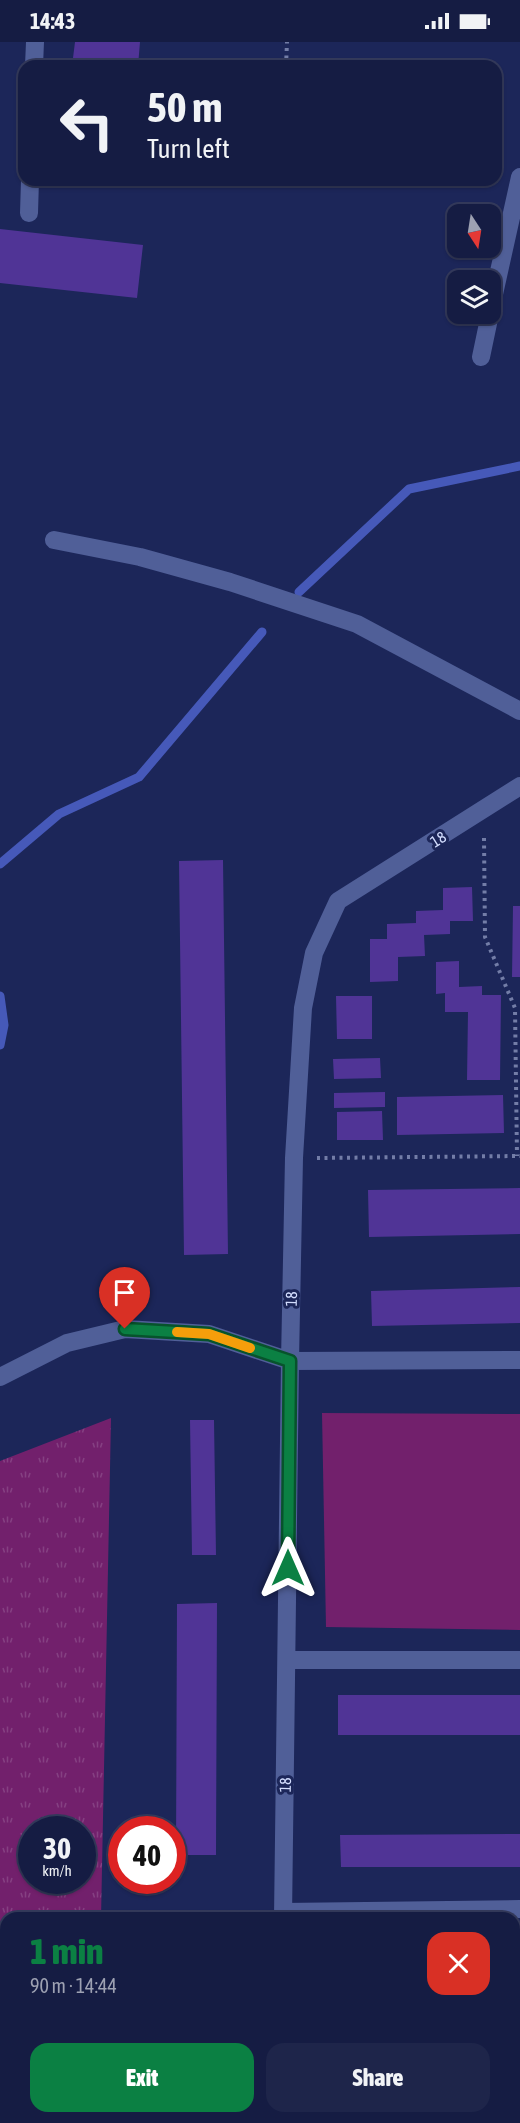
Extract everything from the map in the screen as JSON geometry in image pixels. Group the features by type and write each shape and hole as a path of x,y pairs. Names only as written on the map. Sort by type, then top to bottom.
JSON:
{"street":[{"path":"34,60 35,42"},
{"path":"499,270 520,177"},
{"path":"29,213 30,186"},
{"path":"481,357 488,324"},
{"path":"54,540 140,557 230,582 357,624 520,711"},
{"name":"18","path":"283,1912 294,1158 303,1008 314,953 338,902 520,786"},
{"path":"0,1377 67,1344 125,1329 209,1334 290,1361 520,1359"},
{"path":"287,1660 520,1660"},
{"path":"462,1912 520,1909"}],"path":[{"path":"286,42 286,60"},
{"path":"294,1158 518,1156 515,1008 485,937 483,810"}],"green space":[{"path":"322,1413 520,1414 520,1630 326,1627"},
{"path":"111,1418 101,1912 0,1912 0,1461"}],"building":[{"path":"75,42 140,42 138,60 73,60"},
{"path":"0,229 143,245 137,298 0,283"},
{"path":"223,860 228,1254 184,1255 179,861"},
{"path":"472,887 473,921 450,921 450,934 424,935 425,956 398,957 398,981 370,982 370,939 387,939 387,924 416,923 416,911 443,910 443,888"},
{"path":"513,906 520,906 520,977 512,977"},
{"path":"459,961 459,987 482,986 482,995 501,995 500,1080 467,1080 468,1012 445,1012 445,993 436,994 436,962"},
{"path":"336,996 372,996 372,1039 337,1039"},
{"path":"380,1058 381,1078 334,1079 333,1059"},
{"path":"385,1092 385,1107 334,1108 334,1093"},
{"path":"503,1095 504,1133 397,1135 397,1097"},
{"path":"382,1111 383,1140 337,1140 337,1112"},
{"path":"520,1188 520,1234 369,1237 368,1190"},
{"path":"520,1287 520,1323 372,1326 371,1291"},
{"path":"190,1420 214,1420 216,1555 192,1555"},
{"path":"217,1603 216,1855 186,1855 186,1816 176,1816 177,1604"},
{"path":"338,1695 520,1695 520,1735 338,1735"},
{"path":"520,1834 520,1867 341,1867 340,1835"}],"waterway":[{"path":"299,592 409,489 520,466"},
{"path":"0,864 59,814 139,777 262,632"},
{"path":"0,996 4,1025 0,1045"}],"slow traffic":[{"path":"177,1332 209,1334 250,1348"}],"route":[{"path":"125,1329 209,1334 290,1361 288,1568"}]}
